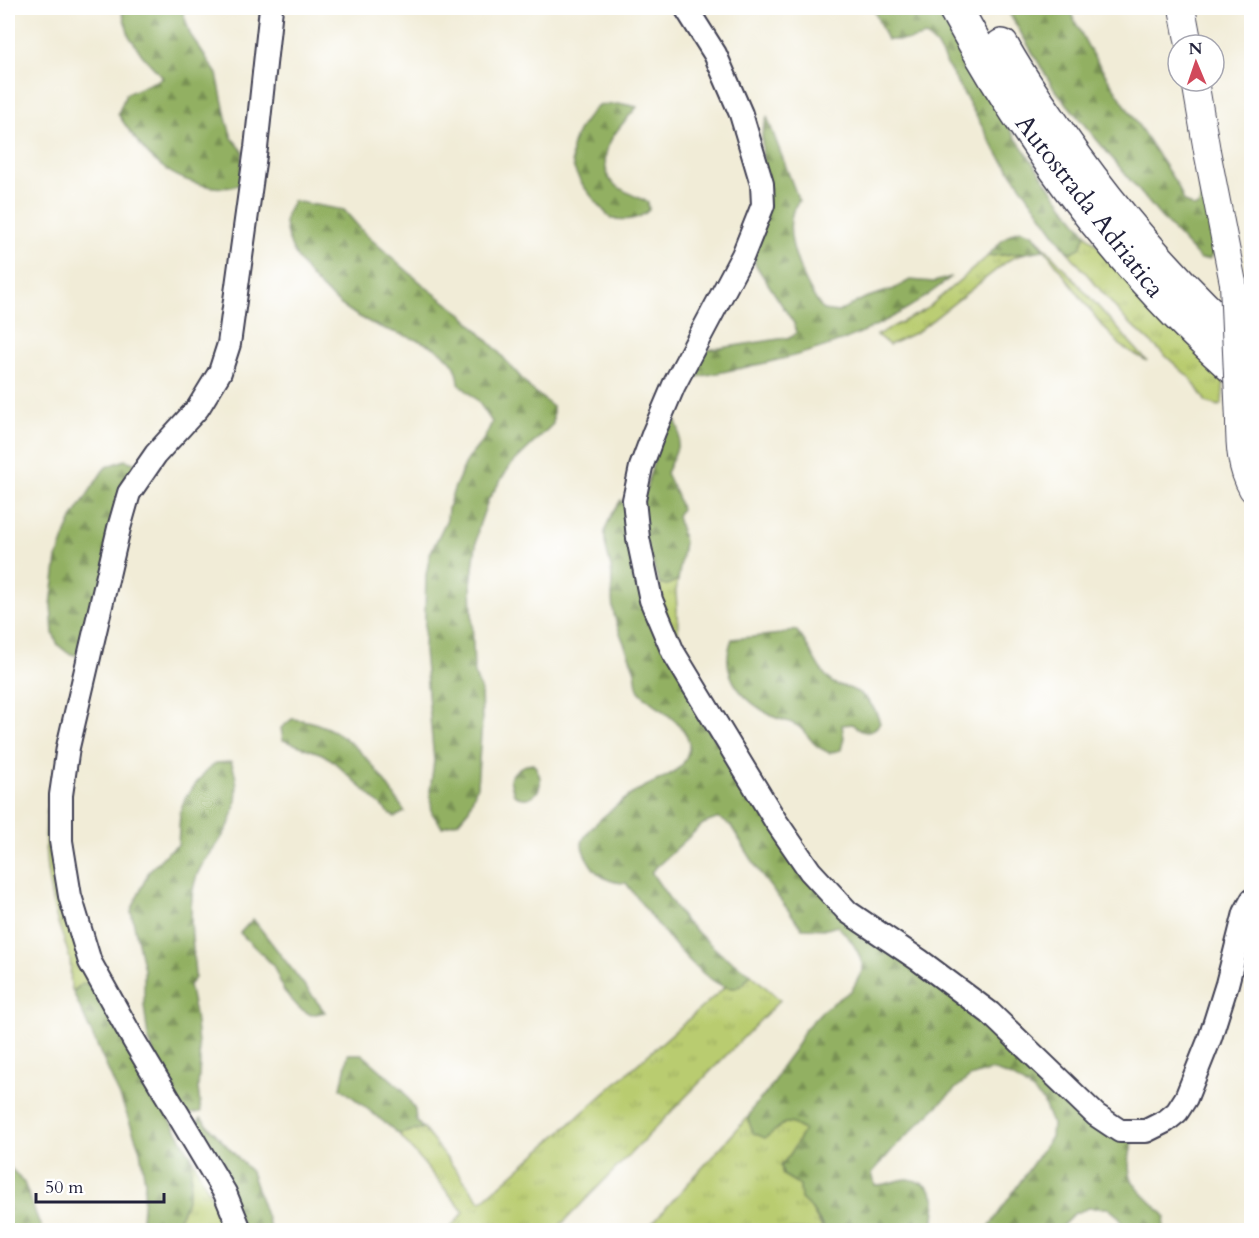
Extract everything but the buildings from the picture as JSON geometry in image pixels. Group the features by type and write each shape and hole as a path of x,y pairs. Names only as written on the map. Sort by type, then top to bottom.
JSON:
{"highway":[{"name":"Autostrada Adriatica","path":"955,8 1009,102 1067,186 1138,272 1219,355 1251,384"},
{"name":"Autostrada Adriatica","path":"981,8 1024,83 1101,192 1180,284 1251,353"}],"main road":[{"path":"1182,8 1187,33"},
{"path":"1197,93 1233,283 1239,446 1242,466 1251,489"}],"street":[{"path":"240,1230 225,1193 90,962 70,896 61,841 61,795 68,747 129,493 156,454 198,408 220,372 229,344 256,148 271,8"},
{"path":"686,8 715,54 741,114 762,184 763,205 743,255 674,385 654,432 641,467 634,500 636,519 651,600 660,626 673,652 775,820 810,871 848,912 919,960 990,1013 1096,1114 1120,1131 1146,1131 1166,1121 1177,1112 1186,1098 1210,1038 1227,984 1245,913 1251,900"}],"green space":[{"path":"121,8 182,9 190,34 217,74 232,138 243,151 240,184 228,187 207,186 177,176 165,169 145,151 118,114 126,94 163,78 142,55 129,36"},
{"path":"873,8 928,8 935,15 943,18 975,75 1010,129 1086,234 1080,248 1072,252 1067,251 996,151 936,45 926,36 910,40 887,40"},
{"path":"1006,8 1068,8 1092,54 1178,186 1184,201 1193,207 1199,206 1201,197 1199,177 1217,238 1214,254 1209,259 1200,259 1160,216 1053,87"},
{"path":"623,104 637,107 610,142 605,159 607,173 610,181 618,187 648,202 649,210 636,218 611,219 578,177 573,164 572,151 575,137 598,105"},
{"path":"767,117 799,201 793,212 791,226 796,256 808,286 823,310 838,312 865,298 894,289 910,280 934,282 951,277 889,319 858,334 826,346 758,365 686,379 707,350 792,337 796,333 795,325 755,264 754,248 763,183 762,133"},
{"path":"293,201 344,210 365,234 427,288 462,314 530,388 553,407 553,424 510,466 488,500 478,529 471,584 474,673 481,690 482,722 477,786 469,809 458,822 442,827 432,813 430,791 434,761 424,651 426,575 430,554 447,519 454,489 467,460 484,439 492,422 478,401 459,384 456,369 446,356 429,345 357,316 316,282 304,268 288,238 285,220"},
{"path":"1021,230 1033,234 1044,250 988,256 1007,237"},
{"path":"1033,234 1147,361 1122,347 1100,323"},
{"path":"1086,234 1224,379 1222,403 1219,406 1206,402 1191,379 1125,319 1067,251 1072,252"},
{"path":"1025,253 1009,260 917,332 889,345 877,335 925,310 988,256"},
{"path":"667,412 678,426 679,433 677,449 666,473 681,509 677,516 684,542 678,580 667,585 659,583 638,519"},
{"path":"125,460 137,464 79,656 68,653 58,645 53,633 51,605 57,558 73,517 102,472 106,467"},
{"path":"621,500 629,509 709,731 866,929 1134,1138 1130,1153 1130,1174 1139,1190 1165,1216 1163,1230 1125,1230 1119,1217 1108,1208 1089,1208 1075,1213 1058,1230 987,1230 1051,1137 1052,1124 1043,1101 1033,1091 1014,1078 992,1070 970,1077 955,1089 893,1149 872,1173 875,1185 908,1179 926,1185 934,1195 933,1230 825,1230 810,1207 801,1199 800,1185 783,1175 781,1166 804,1130 791,1123 785,1123 765,1138 753,1133 749,1116 774,1083 780,1068 795,1048 805,1029 823,1010 852,990 863,969 862,962 854,945 837,926 827,929 802,928 762,876 731,826 719,818 703,824 651,872 684,920 721,954 751,974 744,983 736,988 720,985 690,962 626,883 616,882 602,876 594,869 585,855 582,844 584,838 598,821 644,787 673,773 684,762 689,747 684,731 677,723 639,691 629,654 619,632 612,604 612,578 605,546 605,532"},
{"path":"678,580 676,591 679,644 669,633 659,583 667,585"},
{"path":"796,630 827,677 833,683 862,695 870,702 878,717 880,723 870,732 863,732 852,724 842,725 844,738 841,750 829,753 817,746 798,726 761,709 742,694 730,675 728,652 732,639 781,634"},
{"path":"292,719 312,722 345,738 372,764 405,812 395,817 391,815 332,760 283,740 281,728"},
{"path":"231,762 235,772 237,793 233,814 224,834 200,868 191,902 195,978 189,985 195,1014 200,1062 198,1088 201,1112 185,1115 156,1059 148,1038 144,1005 144,970 131,911 149,871 178,845 180,813 185,798 205,772 216,763"},
{"path":"534,764 540,778 539,789 528,798 514,795 510,779 512,775 526,765"},
{"path":"50,783 52,824 97,984 77,987 73,992 70,960 56,916 47,866 45,834"},
{"path":"253,919 325,1012 311,1015 299,1008 284,991 273,965 240,933"},
{"path":"751,974 780,1000 556,1230 448,1230 464,1212 399,1134 423,1128 481,1202 726,986 740,985"},
{"path":"91,982 191,1156 188,1195 182,1213 172,1230 141,1230 145,1182 140,1150 121,1099 73,992 82,984"},
{"path":"348,1054 362,1054 403,1090 415,1110 416,1121 423,1128 399,1134 341,1088"},
{"path":"749,1116 749,1122 765,1138 785,1123 791,1123 804,1130 781,1166 783,1175 800,1185 801,1199 810,1207 823,1230 646,1230"},
{"path":"201,1118 251,1172 271,1230 244,1230 196,1124"},
{"path":"191,1156 227,1228 224,1230 172,1230 186,1204 191,1176"},
{"path":"8,1165 24,1183 42,1230 12,1230 8,1221"}]}
